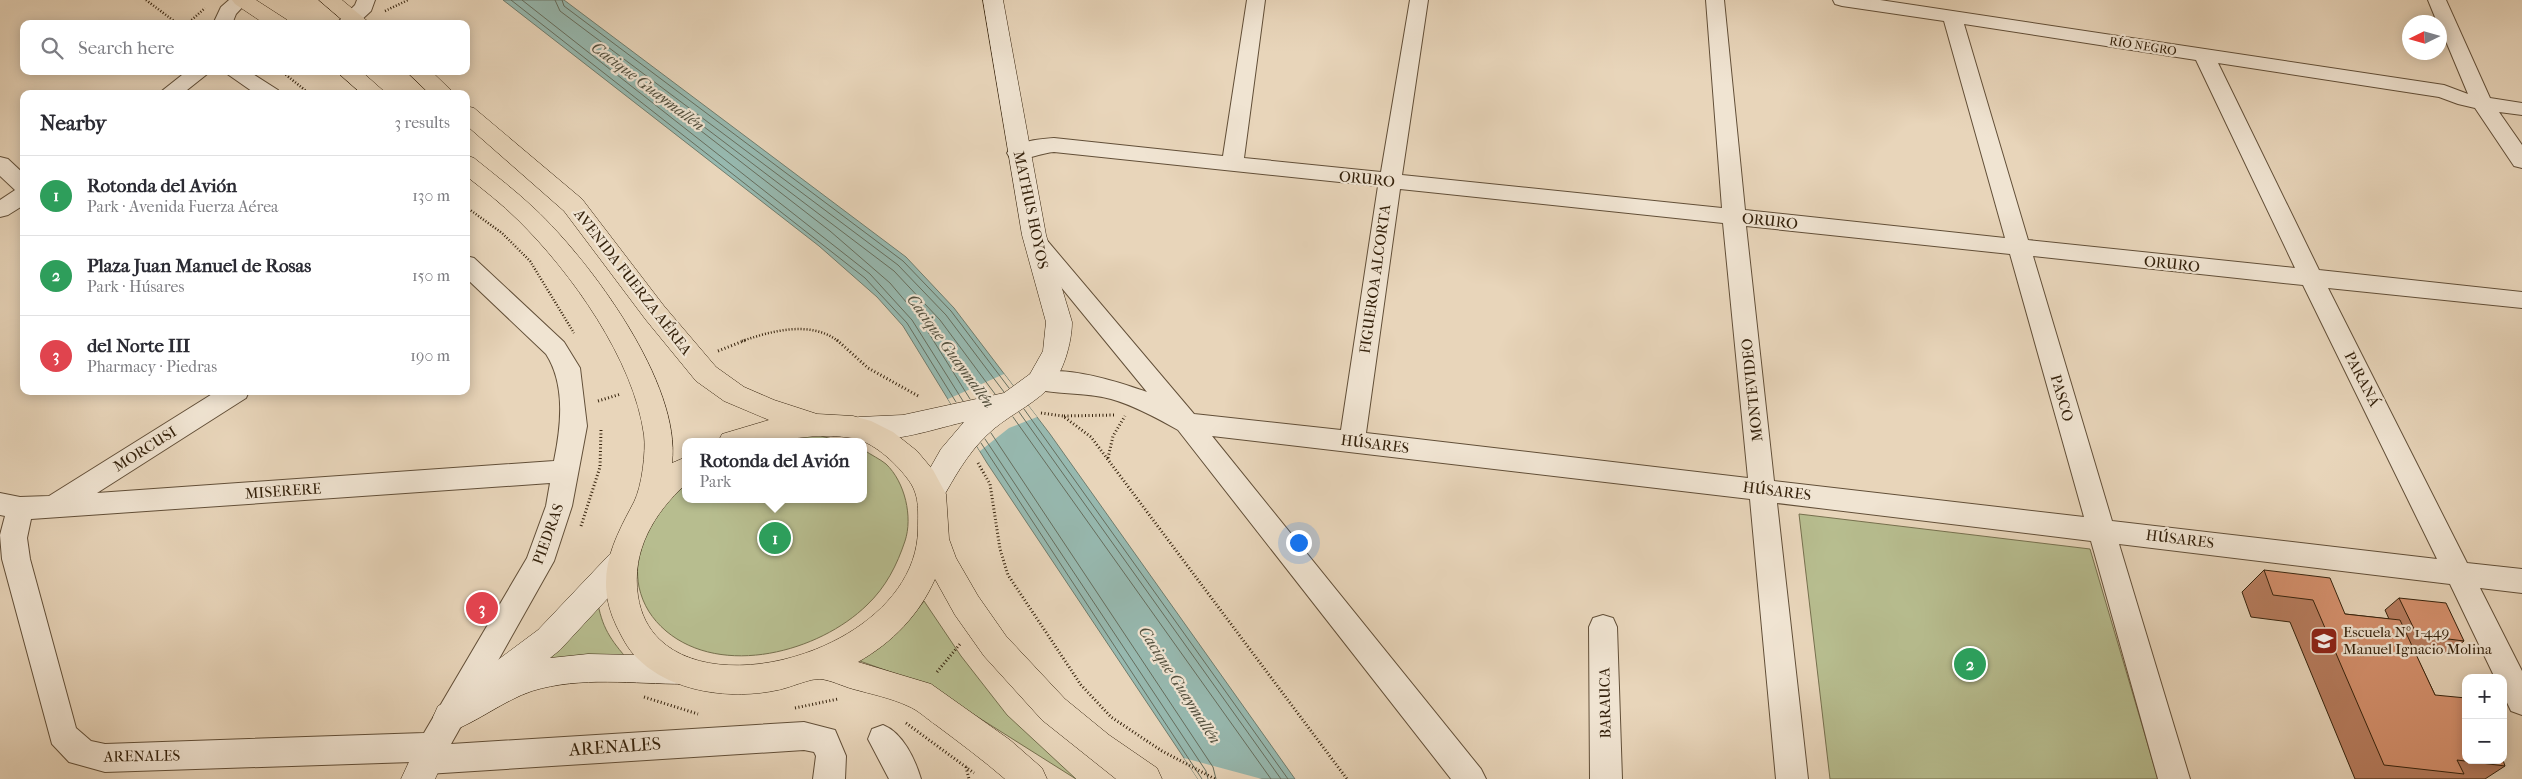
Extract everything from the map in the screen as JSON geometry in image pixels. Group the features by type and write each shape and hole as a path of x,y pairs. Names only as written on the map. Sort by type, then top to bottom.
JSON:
{"highway":[{"path":"241,0 274,20"},
{"path":"329,0 351,20"},
{"path":"352,75 371,90"},
{"path":"422,75 439,90"},
{"name":"AVENIDA FUERZA AÉREA","path":"470,116 573,205 655,313 706,374 742,397 765,408 815,424"},
{"path":"470,166 528,216 599,303 625,346 647,390 658,435 658,463 649,503"},
{"path":"682,471 670,480 649,503 631,533 621,563 620,590 626,615 639,638 659,656 684,670 724,680 768,679 820,665 859,644 892,618 917,587 934,539 935,512 931,493 915,466 890,444 859,428 815,424 785,426 754,433 742,438"},
{"path":"934,539 953,581 977,622 1012,668 1055,712 1105,753 1145,779"},
{"path":"820,665 901,717 998,751 1030,779"}],"main road":[{"name":"MATHUS HOYOS","path":"859,428 964,425 1026,397 1056,351 1059,322 1036,243 1018,152 993,0"},
{"name":"MATHUS HOYOS","path":"931,493 951,457 964,425"},
{"name":"PIEDRAS","path":"451,714 550,640 621,563"},
{"path":"451,714 506,686 534,676 564,670 684,670"}],"street":[{"path":"224,20 228,11 241,0"},
{"path":"354,20 364,7 366,0"},
{"path":"1232,164 1256,0"},
{"name":"FIGUEROA ALCORTA","path":"1352,441 1419,0"},
{"name":"MONTEVIDEO","path":"1715,0 1734,218 1792,779"},
{"name":"RÍO NEGRO","path":"1842,0 2444,91 2465,100 2480,96 2522,92"},
{"path":"2437,0 2480,96 2522,161"},
{"name":"PASCO","path":"1952,17 2174,779"},
{"name":"PARANÁ","path":"2204,55 2312,278 2522,701"},
{"path":"174,90 195,75"},
{"path":"239,75 264,90"},
{"name":"RÍO NEGRO","path":"2480,96 2522,109"},
{"name":"ORURO","path":"1018,152 1039,146 1054,145 2522,300"},
{"path":"0,164 20,182"},
{"path":"0,210 20,197"},
{"path":"1036,243 1188,423 1470,779"},
{"name":"PIEDRAS","path":"426,762 451,714 540,561 559,506 574,426 568,368 555,348 470,268"},
{"name":"HÚSARES","path":"1026,397 1065,382 1114,390 1160,407 1188,423 1763,489 2522,581"},
{"name":"MORCUSI","path":"53,507 228,395"},
{"name":"MISERERE","path":"10,506 53,507 567,471"},
{"name":"ARENALES","path":"10,506 18,568 63,734 72,746 84,755 105,758 426,762 804,736 824,740 832,756 829,779"},
{"name":"BARAUCA","path":"1603,627 1606,779"},
{"path":"901,717 902,768 905,779"}],"path":[{"path":"146,0 173,20"},
{"path":"191,20 207,6"},
{"path":"285,75 305,90"},
{"path":"470,210 502,233 530,260 571,325 578,343"},
{"path":"597,394 599,409"},
{"path":"1026,397 1063,416 1091,437 1346,779"},
{"path":"1108,458 1109,444 1115,429 1126,414"},
{"path":"578,534 600,467 600,425"},
{"path":"977,622 901,717 982,779"},
{"path":"636,694 702,715"},
{"path":"790,709 840,698"},
{"path":"1190,766 1215,779"},
{"path":"966,767 969,779"}],"green space":[{"path":"817,435 829,438 792,438"},
{"path":"867,452 886,464 898,480 908,511 907,532 898,559 885,583 874,598 847,622 823,636 797,646 770,653 742,656 714,653 689,645 666,631 652,617 639,587 639,556 644,536 652,517 668,496 682,482 682,503 867,503"},
{"path":"1799,514 2090,549 2158,779 1830,779"},
{"path":"597,599 604,626 629,661 541,661"},
{"path":"924,601 961,656 1007,715 1076,779 927,685 857,660 894,634 910,619"}],"water":[{"name":"Cacique Guaymallén","path":"503,0 564,0 906,257 954,308 1050,434 1295,779 1198,779 987,463 903,326 877,297 819,246"}],"pier":[{"path":"1004,374 1037,417 1009,428 980,451 948,399"},
{"path":"1184,758 1262,779 1198,779"}],"building":[{"path":"2264,570 2330,578 2345,614 2400,620 2435,695 2462,698 2462,761 2457,760 2464,774 2384,765 2313,600 2273,595"},
{"path":"2399,598 2446,603 2464,641 2417,635"}],"place":[{"name":"Rotonda del Avión","path":"775,538"},
{"name":"del Norte III","path":"482,608"},
{"name":"Escuela Nº 1-449 Manuel Ignacio Molina","path":"2324,641"},
{"name":"Plaza Juan Manuel de Rosas","path":"1970,664"}]}
